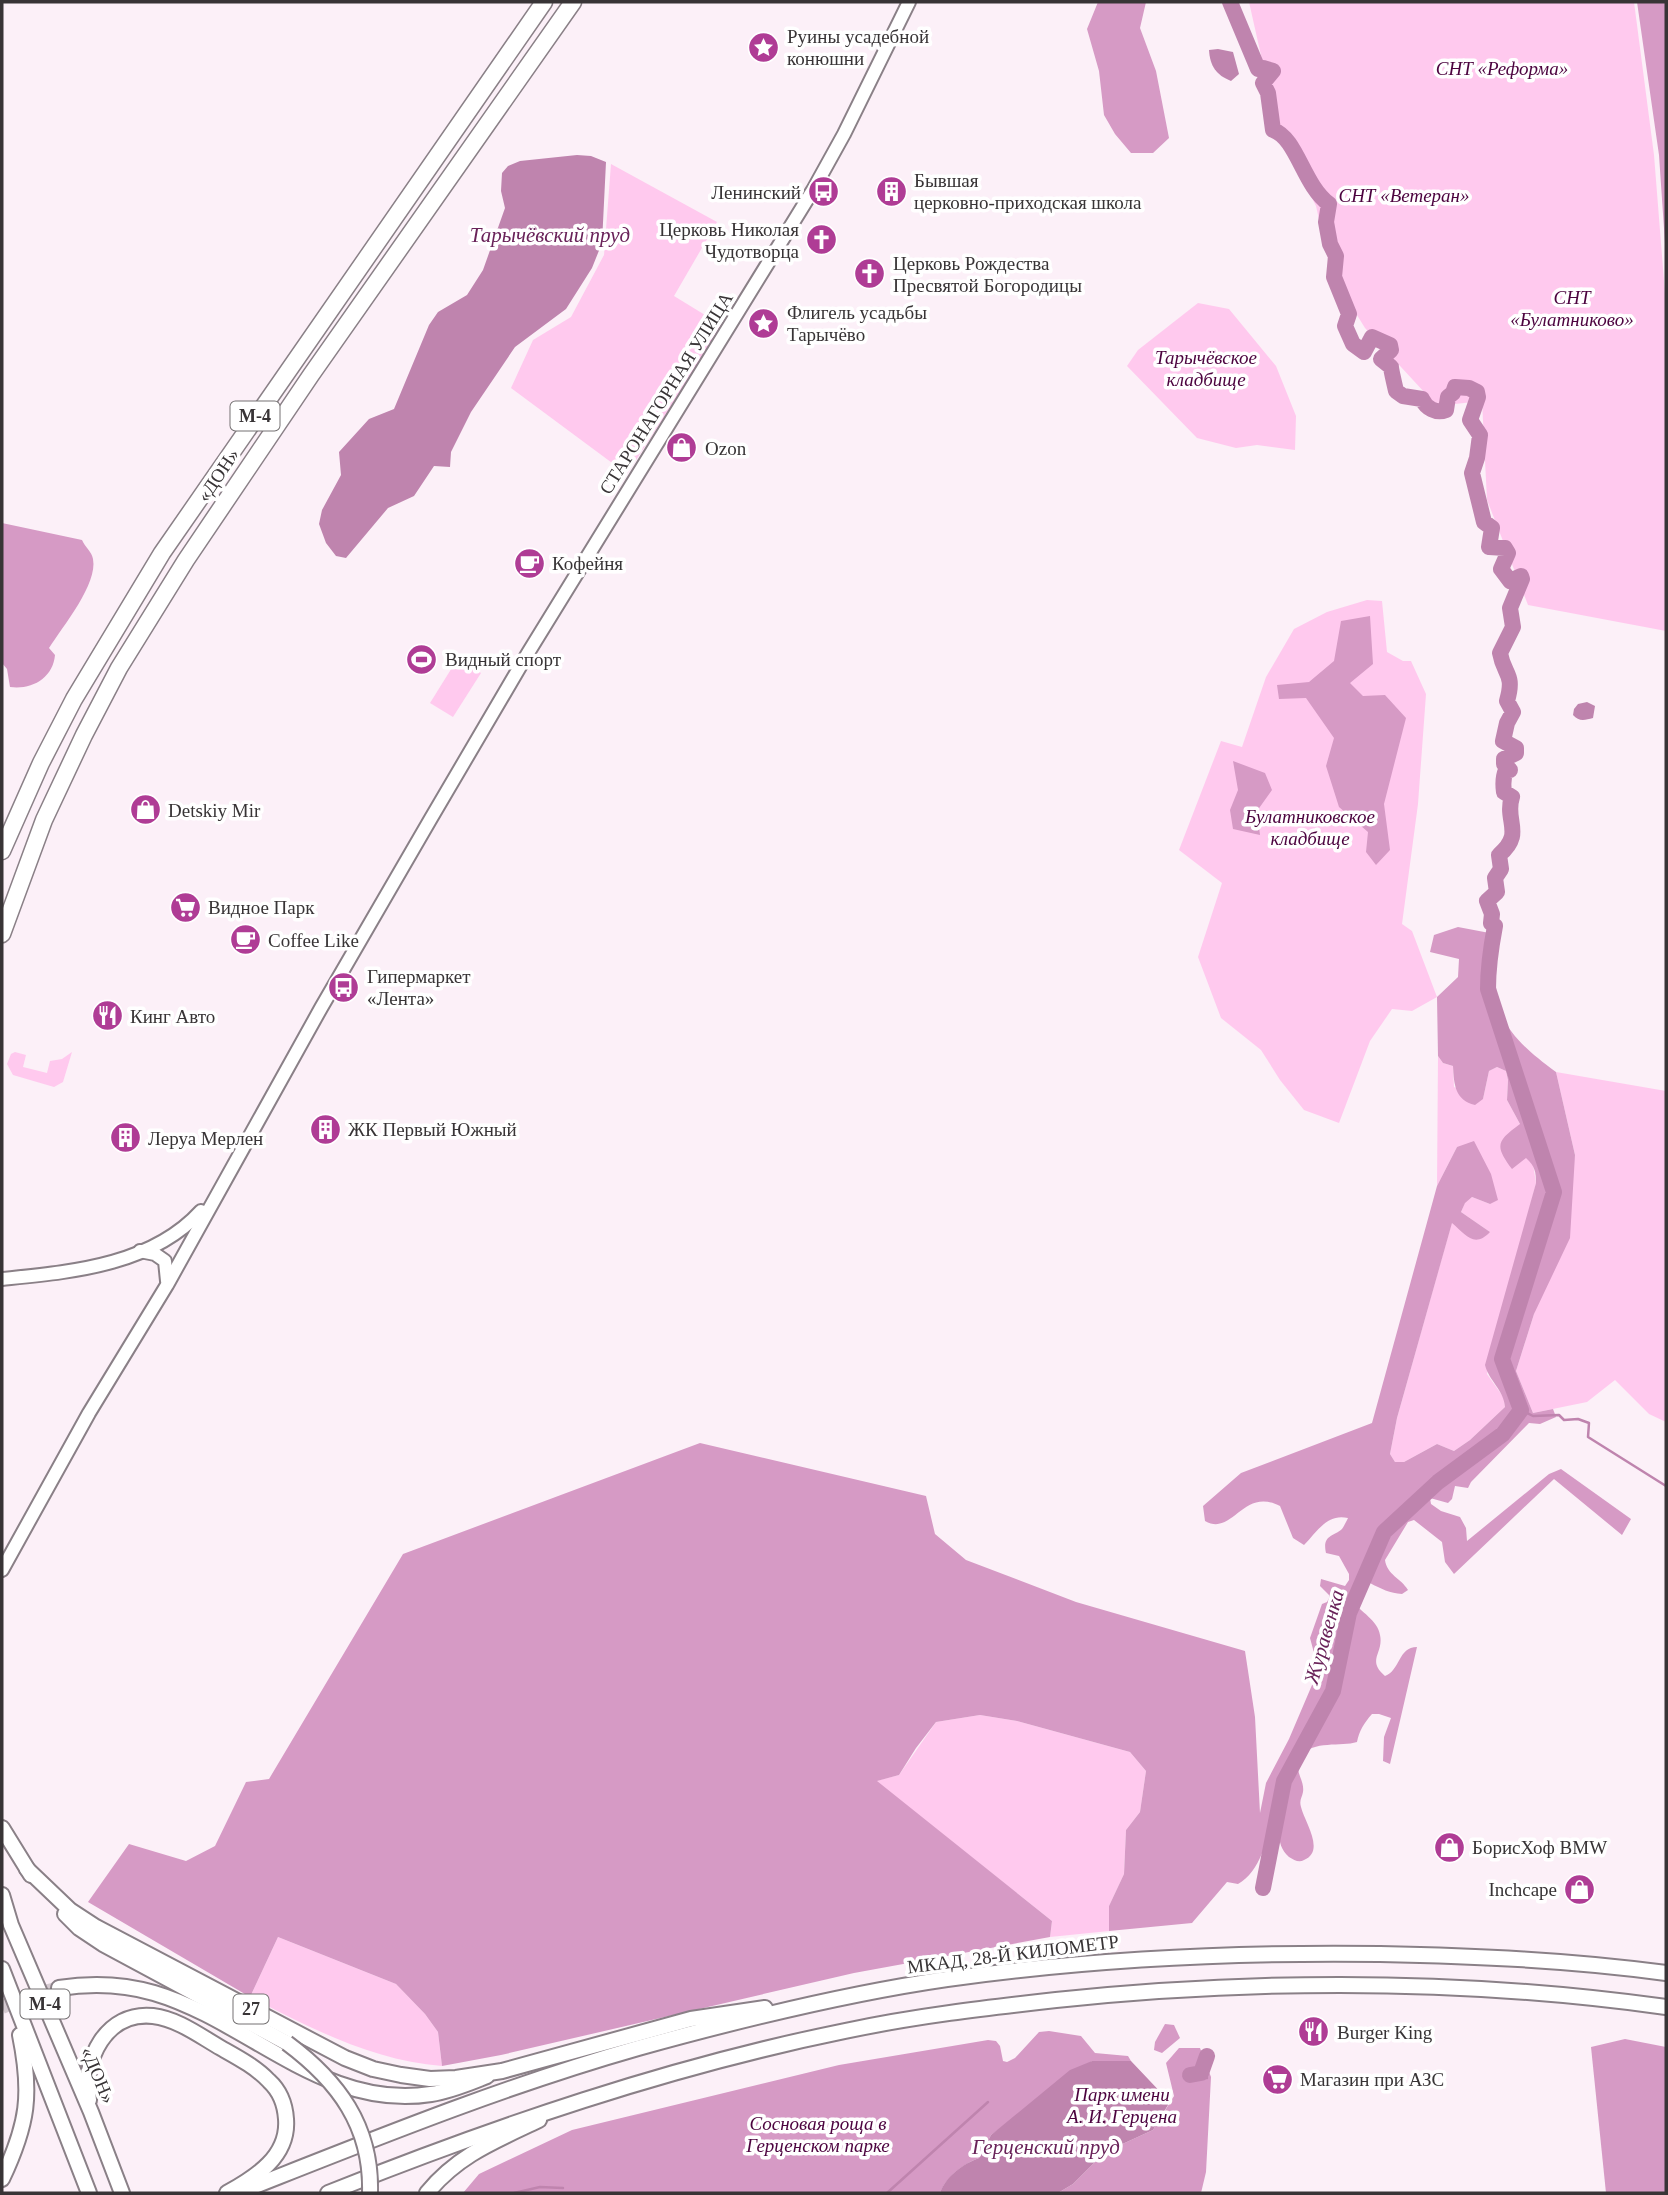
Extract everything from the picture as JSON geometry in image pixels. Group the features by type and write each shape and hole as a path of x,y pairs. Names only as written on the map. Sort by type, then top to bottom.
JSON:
{"highway":[{"name":"«ДОН»","path":"2,851 41,763 74,699 162,552 544,2"},
{"name":"«ДОН»","path":"2,934 44,820 119,668 187,560 311,375 573,2"}],"main road":[{"name":"СТАРОНАГОРНАЯ УЛИЦА","path":"215,1195 528,653 813,190 844,134 909,2"},
{"path":"185,1251 177,1242 188,1224 215,1195"},
{"path":"2,1570 89,1413 167,1285 215,1195"},
{"path":"2,1279 96,1267 139,1251 188,1224"},
{"path":"139,1251 155,1254 165,1261 167,1285"},
{"name":"27","path":"2,1828 47,1896 79,1928 103,1944 287,2043 316,2065 339,2091 352,2112 367,2159 370,2193"},
{"name":"27","path":"27,1869 70,1910 96,1927 345,2058 401,2076 456,2078 502,2071 691,2019 890,1989"},
{"name":"«ДОН»","path":"2,1895 11,1924 122,2193"},
{"name":"МКАД, 28-Й КИЛОМЕТР","path":"237,2193 401,2128 515,2087 638,2048 836,1998 958,1978 1105,1962 1269,1953 1488,1956 1666,1973"},
{"name":"М-4","path":"2,1969 89,2193"},
{"path":"59,1988 114,1985 155,1993 190,2007 313,2074 342,2086 373,2093 400,2096 430,2094 457,2088 502,2071"},
{"path":"328,2193 455,2143 598,2095 685,2070 844,2031 950,2012 1109,1995 1343,1985 1512,1991 1666,2007"},
{"path":"2,2179 23,2123 28,2078 12,1996"},
{"path":"90,2112 86,2085 91,2059 104,2036 128,2020 154,2016 170,2021 237,2057 269,2080 279,2092 285,2107 286,2133 277,2156 227,2193"},
{"path":"427,2193 447,2170 474,2151 598,2095"},
{"path":"354,2193 455,2143"}],"green space":[{"path":"1098,2 1146,2 1140,28 1156,71 1169,138 1153,153 1131,153 1104,115 1099,71 1087,29"},
{"path":"1249,2 1634,2 1654,155 1666,306 1666,631 1528,605 1487,500 1482,401 1437,406 1365,328 1331,273 1316,206 1278,131"},
{"path":"1637,2 1666,2 1666,258 1659,155"},
{"path":"611,164 717,222 674,296 723,326 627,474 511,388 533,340 571,317 604,255"},
{"name":"Тарычёвское кладбище","path":"1198,303 1229,309 1276,366 1296,416 1295,450 1257,445 1236,448 1197,438 1127,366 1138,350"},
{"path":"2,523 82,540 93,559 93,569 85,592 49,648 55,655 50,670 40,681 18,687 10,687 7,669 2,663"},
{"name":"Булатниковское кладбище","path":"1367,600 1382,601 1387,652 1403,661 1411,661 1426,694 1418,804 1402,924 1412,931 1437,997 1412,1011 1392,1009 1370,1041 1339,1123 1304,1110 1261,1050 1221,1018 1198,957 1222,883 1179,850 1221,741 1242,747 1266,677 1294,629 1327,612"},
{"path":"1370,616 1373,664 1350,683 1363,696 1385,695 1406,718 1384,804 1390,850 1376,865 1366,852 1368,832 1339,807 1326,766 1334,738 1306,698 1279,699 1277,685 1309,682 1334,661 1341,621"},
{"path":"458,658 481,673 453,717 430,703"},
{"path":"1233,761 1265,773 1272,790 1257,811 1260,835 1233,829 1230,810 1238,790"},
{"path":"1458,927 1500,935 1496,981 1497,999 1502,1014 1509,1029 1521,1043 1556,1072 1575,1155 1570,1238 1534,1314 1516,1371 1533,1413 1553,1409 1556,1417 1540,1424 1529,1423 1468,1488 1455,1486 1452,1499 1448,1503 1430,1498 1431,1504 1441,1511 1460,1517 1466,1528 1467,1541 1549,1474 1561,1469 1631,1519 1622,1535 1554,1479 1454,1574 1445,1562 1442,1542 1414,1520 1408,1522 1385,1560 1391,1573 1408,1590 1402,1594 1370,1583 1359,1589 1352,1600 1379,1630 1381,1641 1376,1661 1385,1676 1394,1669 1406,1651 1417,1647 1390,1764 1383,1761 1384,1737 1391,1718 1379,1714 1369,1717 1357,1742 1320,1746 1301,1756 1298,1766 1303,1787 1300,1805 1314,1843 1310,1856 1298,1861 1284,1852 1279,1836 1280,1812 1273,1809 1263,1851 1253,1870 1238,1884 1227,1882 1192,1923 1109,1931 1109,1906 1124,1874 1126,1830 1140,1812 1146,1771 1130,1752 1017,1721 980,1715 936,1722 899,1775 877,1781 1052,1921 1050,1937 854,1973 501,2055 442,2066 438,2032 396,1984 278,1937 250,1997 88,1902 129,1844 186,1861 215,1846 246,1782 269,1779 403,1554 700,1443 926,1496 935,1534 966,1560 1076,1602 1245,1651 1255,1717 1260,1813 1266,1783 1289,1739 1315,1678 1317,1664 1310,1638 1322,1604 1327,1602 1330,1596 1320,1586 1321,1579 1345,1586 1349,1580 1349,1574 1339,1556 1326,1553 1325,1547 1329,1537 1342,1529 1348,1518 1328,1521 1304,1545 1293,1538 1280,1506 1267,1502 1256,1503 1223,1523 1215,1524 1205,1521 1203,1506 1241,1473 1372,1423 1437,1186 1457,1147 1474,1141 1491,1174 1498,1200 1490,1204 1472,1197 1461,1212 1490,1232 1474,1240 1452,1223 1397,1418 1390,1454 1395,1462 1404,1462 1437,1444 1454,1451 1470,1440 1505,1407 1485,1365 1536,1176 1526,1158 1512,1169 1502,1154 1503,1139 1520,1124 1507,1100 1506,1071 1497,1067 1489,1071 1483,1099 1475,1105 1463,1099 1455,1085 1453,1066 1443,1063 1438,1056 1437,997 1458,977 1459,959 1430,952 1434,935"},
{"path":"15,1052 26,1055 23,1067 47,1073 50,1061 62,1059 72,1052 63,1082 54,1087 13,1075 7,1064 11,1054"},
{"path":"1438,1056 1443,1063 1453,1066 1454,1087 1483,1099 1489,1071 1497,1067 1506,1071 1507,1100 1520,1124 1526,1157 1533,1164 1536,1183 1487,1374 1504,1398 1505,1407 1470,1440 1454,1451 1437,1444 1404,1462 1395,1462 1390,1454 1397,1418 1452,1222 1490,1232 1461,1212 1465,1202 1472,1197 1490,1204 1457,1147 1437,1186"},
{"path":"1556,1072 1666,1091 1666,1422 1649,1414 1615,1380 1587,1402 1533,1413 1516,1371 1534,1314 1575,1155"},
{"path":"980,1715 1017,1721 1130,1752 1146,1771 1140,1812 1126,1830 1124,1874 1109,1906 1109,1931 1050,1937 1052,1921 876,1781 899,1775 936,1722"},
{"path":"278,1937 396,1984 438,2032 442,2066 417,2063 367,2050 319,2031 250,1997"},
{"path":"1165,2024 1174,2025 1180,2038 1162,2053 1154,2050 1155,2042"},
{"name":"Сосновая роща в Герценском парке","path":"1039,2032 1081,2036 1095,2053 1128,2056 1131,2061 1092,2061 991,2135 979,2158 956,2172 940,2193 463,2193 479,2174 572,2130 839,2065 988,2040 996,2041 1000,2046 1003,2061 1007,2062 1015,2058"},
{"path":"1625,2039 1666,2047 1666,2193 1606,2193 1591,2047"},
{"path":"1179,2048 1200,2048 1211,2077 1206,2172 1201,2193 1058,2193 1073,2184 1105,2152 1153,2130 1174,2096 1166,2063"}],"water":[{"path":"1209,50 1233,52 1239,74 1231,81 1221,76 1212,65"},
{"name":"Тарычёвский пруд","path":"591,156 606,162 602,243 592,268 566,309 515,347 471,412 451,452 450,467 434,466 414,496 388,508 346,558 336,556 326,543 319,524 322,510 341,475 339,452 369,419 394,409 429,325 438,312 467,295 483,270 505,208 501,191 502,173 508,166 520,161"},
{"path":"1587,702 1595,706 1593,718 1578,719 1573,715 1574,709 1578,704"},
{"name":"Герценский пруд","path":"1092,2061 1131,2061 1167,2099 1168,2105 1153,2130 1105,2152 1073,2184 1058,2193 940,2193 946,2181 956,2171 979,2158 991,2135 1070,2070"}],"waterway":[{"path":"1230,2 1258,69 1273,71 1263,83 1268,93 1273,130 1288,142 1313,186 1329,204 1326,222 1330,244 1336,256 1334,277 1349,314 1345,326 1353,344 1364,352 1372,337 1390,345 1391,350 1381,359 1391,367 1396,391 1403,396 1422,399 1432,409 1446,410 1448,397 1455,387 1469,388 1477,392 1478,397 1470,420 1480,435 1472,473 1484,522 1492,528 1489,547 1505,548 1508,553 1501,569 1510,581 1521,576 1522,579 1510,608 1513,627 1500,653 1510,685 1507,701 1513,712 1503,741 1516,748 1516,753 1504,759 1504,764 1510,770 1506,770 1503,787 1504,792 1512,797 1511,840 1499,855 1501,869 1495,878 1497,892 1487,901 1492,914 1491,923 1495,926 1488,989 1554,1192 1502,1359 1521,1410 1503,1434 1438,1482 1384,1532 1349,1613 1333,1691 1284,1781 1263,1888"},
{"path":"1521,1410 1533,1416 1559,1415 1564,1420 1578,1419 1589,1423 1588,1437 1666,1486"},
{"name":"Журавенка","path":"1190,2075 1201,2073 1207,2056"},
{"name":"Журавенка","path":"1201,2073 1207,2078"},
{"path":"887,2193 988,2102"},
{"path":"514,2193 540,2187 563,2188"}],"tunnel":[{"path":"2,2007 59,1988"}],"place":[{"name":"Руины усадебной конюшни","path":"764,47"},
{"name":"Бывшая церковно-приходская школа","path":"891,191"},
{"name":"Ленинский","path":"824,192"},
{"name":"Церковь Николая Чудотворца","path":"822,240"},
{"name":"Церковь Рождества Пресвятой Богородицы","path":"870,274"},
{"name":"Флигель усадьбы Тарычёво","path":"764,323"},
{"name":"Ozon","path":"682,448"},
{"name":"Кофейня","path":"529,563"},
{"name":"Видный спорт","path":"422,659"},
{"name":"Detskiy Mir","path":"145,810"},
{"name":"Видное Парк","path":"185,907"},
{"name":"Coffee Like","path":"245,940"},
{"name":"Гипермаркет «Лента»","path":"344,987"},
{"name":"Кинг Авто","path":"107,1016"},
{"name":"ЖК Первый Южный","path":"325,1129"},
{"name":"Леруа Мерлен","path":"125,1138"},
{"name":"БорисХоф BMW","path":"1449,1847"},
{"name":"Inchcape","path":"1580,1889"},
{"name":"Burger King","path":"1314,2032"},
{"name":"Магазин при АЗС","path":"1277,2079"}],"park label":[{"name":"СНТ «Реформа»","path":"1502,68"},
{"name":"СНТ «Ветеран»","path":"1404,195"},
{"name":"СНТ «Булатниково»","path":"1572,308"},
{"name":"Парк имени А. И. Герцена","path":"1122,2105"}]}
